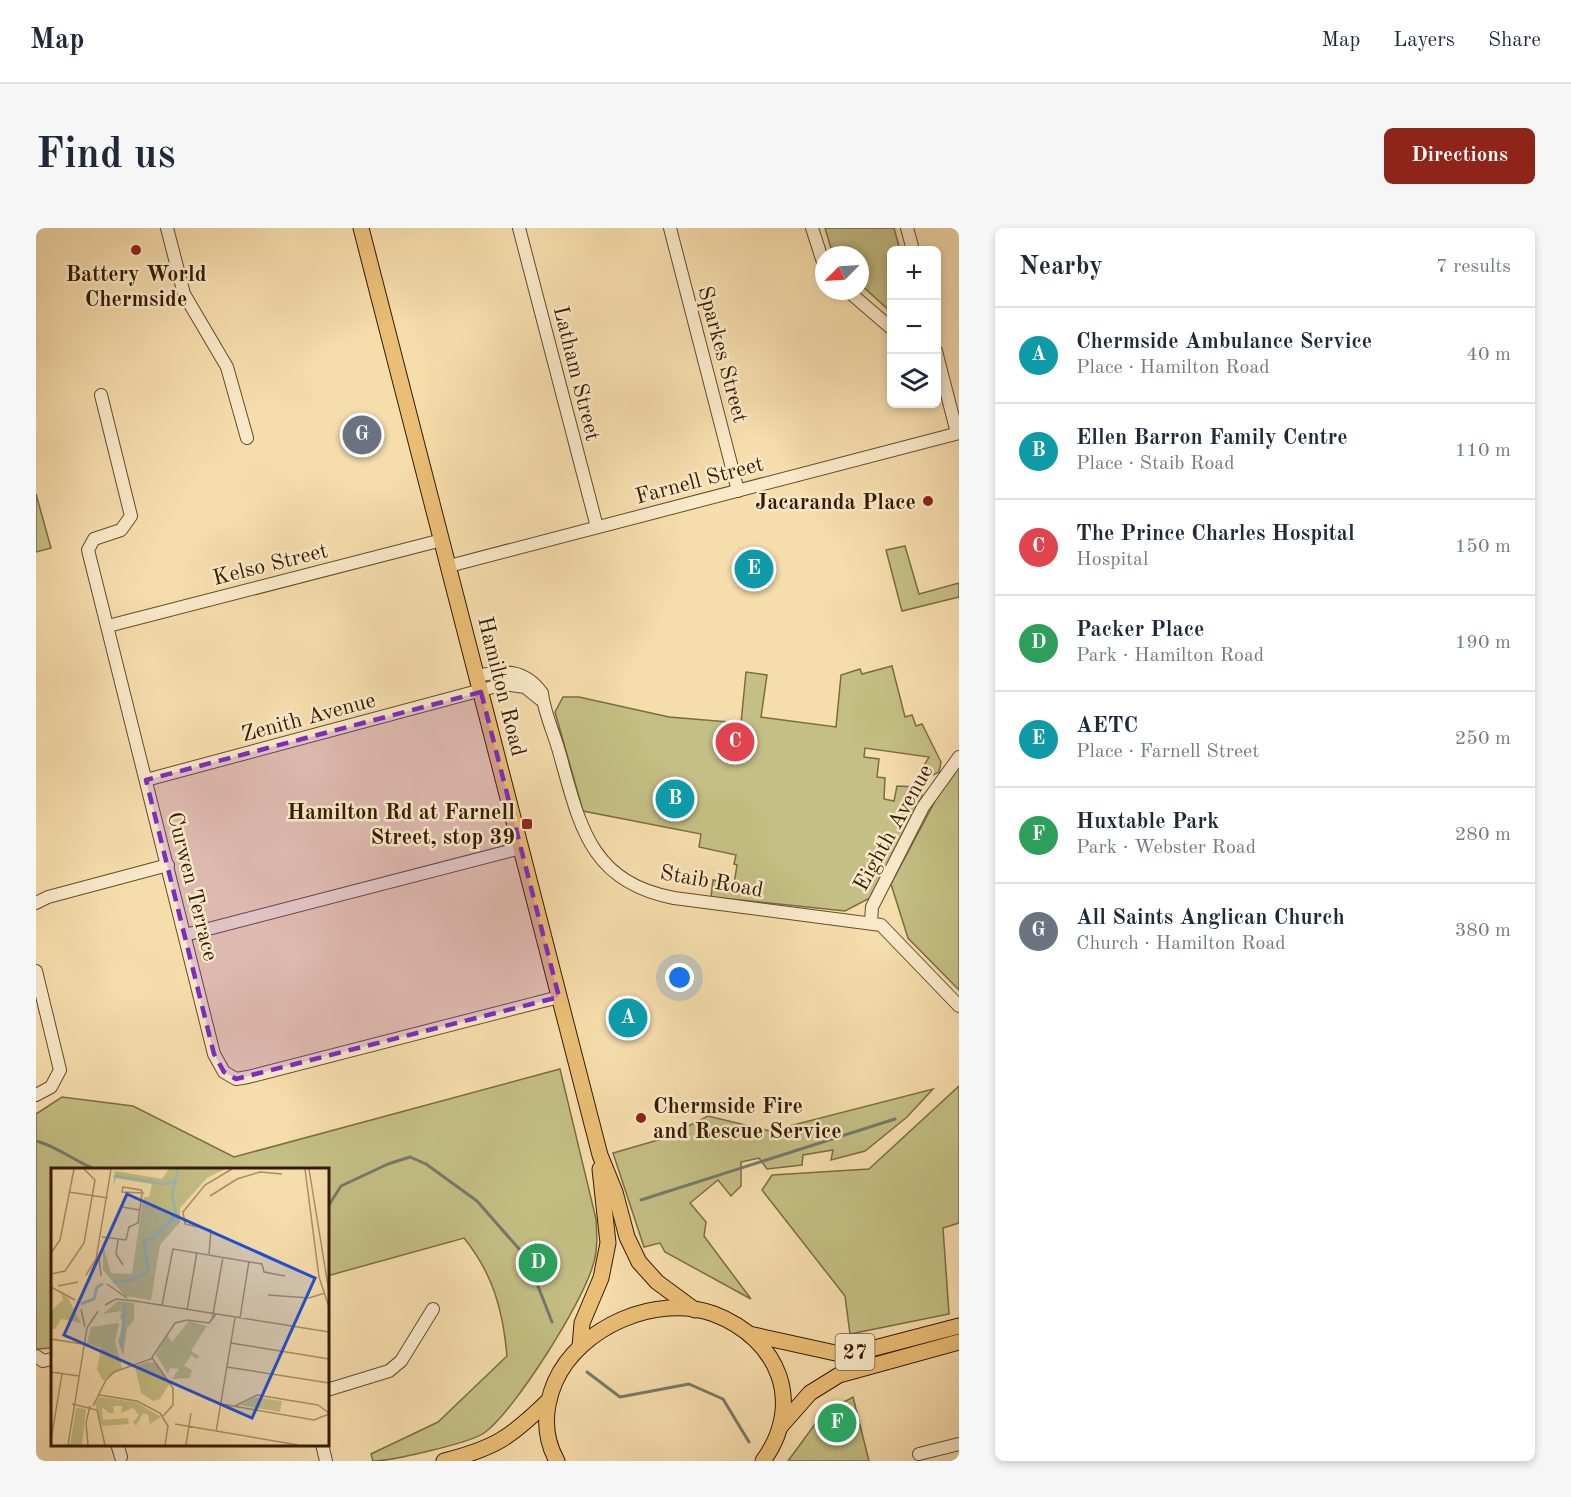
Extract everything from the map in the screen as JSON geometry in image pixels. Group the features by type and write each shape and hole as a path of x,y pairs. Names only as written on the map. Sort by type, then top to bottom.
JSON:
{"main road":[{"name":"Hamilton Road","path":"361,228 600,1155 615,1192 627,1237 639,1262 657,1282 695,1310"},
{"name":"Hamilton Road","path":"580,1347 582,1323 601,1278 608,1243 600,1155"},
{"name":"27","path":"444,1461 478,1451 506,1439 524,1426 549,1400 559,1373 580,1347 609,1326 635,1316 664,1310 695,1310 714,1314 750,1334 840,1354 867,1350 959,1326"},
{"path":"750,1334 765,1348 781,1377 784,1397 779,1428"},
{"name":"27","path":"762,1461 779,1428 810,1393 839,1375 959,1342"},
{"path":"549,1400 548,1436 557,1461"}],"street":[{"path":"167,228 184,294 227,367 247,438"},
{"name":"Latham Street","path":"519,228 597,528"},
{"name":"Sparkes Street","path":"670,228 738,491"},
{"path":"812,228 818,246"},
{"path":"907,228 912,246"},
{"path":"858,300 887,325"},
{"path":"937,354 958,433"},
{"name":"Curwen Terrace","path":"101,395 131,516 121,530 94,539 89,545 89,555 214,1054 224,1072 236,1079 560,997"},
{"name":"Farnell Street","path":"449,566 958,433"},
{"name":"Kelso Street","path":"108,626 442,540"},
{"name":"Staib Road","path":"477,676 504,670 517,673 542,693 584,835 605,864 624,879 657,894 674,898 881,925 959,1006"},
{"path":"481,692 497,686 517,684 543,702"},
{"name":"Zenith Avenue","path":"146,780 481,692"},
{"name":"Eighth Avenue","path":"871,922 872,907 923,807 959,757"},
{"path":"185,935 521,848"},
{"path":"36,903 48,897 168,865"},
{"path":"36,971 60,1070 51,1087 36,1095"},
{"path":"328,1390 389,1371 401,1361 433,1309"},
{"path":"919,1454 959,1444"},
{"path":"322,1446 326,1461"}],"highlighted area":[{"path":"481,692 559,997 236,1079 224,1072 214,1054 146,780"}],"shaded area":[{"path":"825,228 894,228 899,246 887,246 887,308 869,292 869,246 830,246"},
{"path":"36,494 51,548 36,552"},
{"path":"905,546 919,594 959,583 959,597 902,611 886,550"},
{"path":"892,666 905,717 912,715 916,726 922,724 941,762 939,772 931,776 921,771 929,757 865,748 864,757 879,759 877,777 885,778 884,799 894,801 897,786 918,787 922,795 870,898 845,911 711,897 713,880 734,884 736,855 699,847 701,834 583,811 555,712 563,697 579,697 669,717 741,723 746,672 767,675 761,717 836,727 841,675 860,669 862,674"},
{"path":"959,766 959,990 908,938 891,884 942,788"},
{"path":"560,1069 596,1219 595,1259 576,1304 546,1355 512,1403 484,1433 463,1442 430,1451 373,1461 371,1454 438,1422 507,1356 503,1323 495,1293 482,1265 464,1238 328,1276 328,1168 51,1168 51,1348 36,1349 36,1114 62,1097 133,1106 234,1157"},
{"path":"959,1086 959,1223 943,1228 949,1314 850,1334 845,1296 762,1190 772,1175 869,1169"},
{"path":"933,1089 907,1117 865,1151 831,1160 833,1150 803,1155 802,1165 767,1169 759,1158 741,1162 741,1186 731,1196 718,1180 690,1203 706,1222 704,1236 751,1299 665,1252 660,1243 644,1247 613,1153 665,1138 708,1116 770,1131"},
{"path":"853,1397 869,1461 788,1461 823,1413"}],"waterway":[{"path":"641,1200 895,1119"},
{"path":"36,1141 92,1168"},
{"path":"328,1206 341,1186 388,1164 410,1157 426,1164 477,1201 527,1258 552,1322"},
{"path":"587,1372 620,1397 689,1384 723,1399 749,1442"}],"place":[{"name":"Battery World Chermside","path":"136,250"},
{"name":"All Saints Anglican Church","path":"362,435"},
{"name":"Jacaranda Place","path":"928,501"},
{"name":"AETC","path":"754,569"},
{"name":"The Prince Charles Hospital","path":"735,742"},
{"name":"Ellen Barron Family Centre","path":"675,799"},
{"name":"Hamilton Rd at Farnell Street, stop 39","path":"527,824"},
{"name":"Chermside Ambulance Service","path":"628,1018"},
{"name":"Chermside Fire and Rescue Service","path":"641,1118"},
{"name":"Packer Place","path":"538,1263"},
{"name":"Huxtable Park","path":"837,1423"}]}
